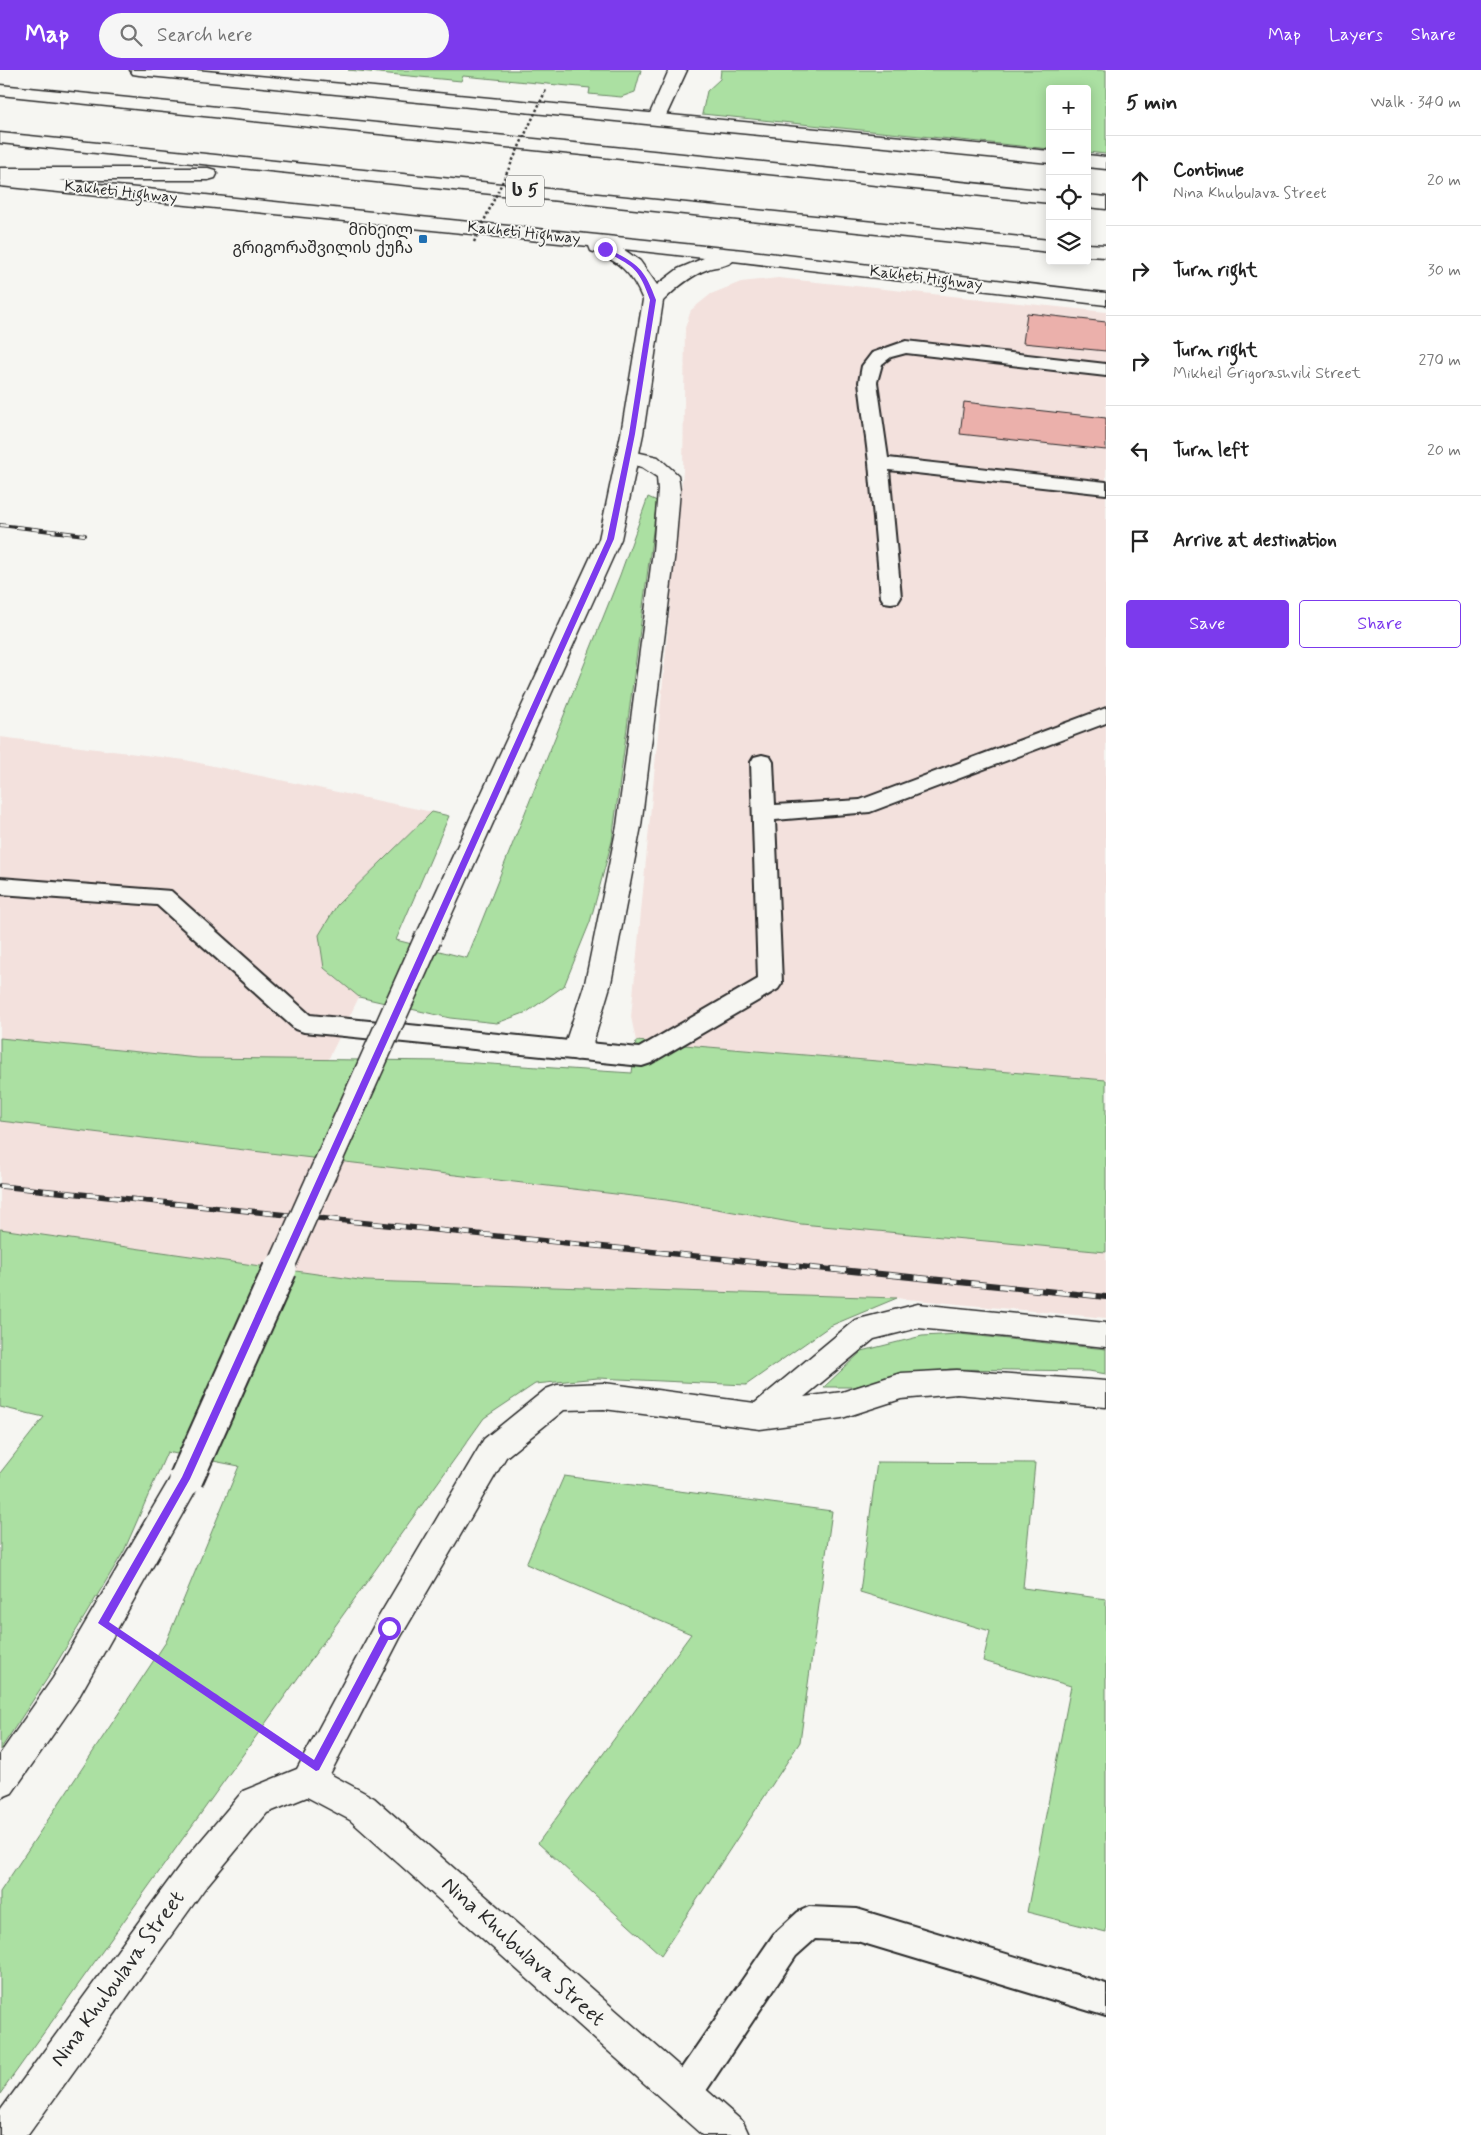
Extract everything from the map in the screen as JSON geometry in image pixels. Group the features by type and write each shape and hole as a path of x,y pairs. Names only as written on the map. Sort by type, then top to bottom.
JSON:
{"main road":[{"path":"139,70 1046,157"},
{"path":"657,118 678,70"},
{"path":"0,90 1046,197"},
{"name":"ს 5","path":"0,138 1046,246"},
{"path":"1091,161 1106,163"},
{"path":"0,174 366,175"},
{"name":"Kakheti Highway","path":"0,180 744,256 1106,299"},
{"path":"1091,201 1106,203"},
{"path":"0,1782 65,1689 186,1479 428,938 610,539 627,456 653,300 646,281 636,267 605,249 568,238"},
{"path":"1091,250 1106,252"},
{"path":"653,300 670,281 685,271 720,260 744,256"},
{"path":"577,1050 598,983 629,826 664,551 669,490 667,475 650,462 627,456"},
{"path":"760,1416 865,1329 918,1316 1106,1335"},
{"path":"312,1773 389,1628 495,1448 557,1398 604,1396 760,1416 842,1405 900,1386 957,1382 1106,1394"},
{"name":"Nina Khubulava Street","path":"5,2135 193,1876 255,1802 312,1773 362,1809 730,2135"}],"lane":[{"path":"891,597 879,463 868,382 868,369 877,357 889,351 906,347 1106,370"},
{"path":"879,463 1106,488"},
{"path":"764,813 862,807 1106,715"},
{"path":"0,886 163,897 304,1024 642,1056 770,983 762,762"},
{"path":"684,2094 785,1945 809,1924 856,1925 1106,2000"}],"path":[{"path":"474,242 546,90"},
{"path":"103,1623 312,1773"}],"shaded area":[{"path":"778,278 1106,312 1106,1080 636,1041 631,1017 683,471 685,328 691,310 711,294 741,282"},
{"path":"0,737 185,760 432,812 337,905 324,968 359,997 328,1060 198,1058 0,1038"},
{"path":"0,1121 666,1200 801,1224 1106,1252 1106,1318 896,1298 366,1281 0,1229"}],"green space":[{"path":"348,70 641,70 635,92 621,97 589,94 590,88 463,76 461,81"},
{"path":"721,70 1106,70 1106,154 1091,152 1091,85 1046,85 1046,149 702,114 707,91 720,79"},
{"path":"648,497 657,501 612,841 590,922 564,986 527,1012 497,1023 450,1018 359,997 324,968 319,935 337,905 432,812 449,816 396,940 467,958 620,575"},
{"path":"0,1038 198,1058 444,1061 632,1073 636,1041 1106,1080 1106,1252 801,1224 666,1200 0,1121"},
{"path":"0,1229 366,1281 897,1298 830,1326 746,1385 598,1378 535,1384 484,1418 0,2094 0,1892 166,1642 239,1466 167,1452 124,1551 47,1679 0,1750 0,1473 44,1417 0,1407"},
{"path":"959,1334 1106,1349 1106,1374 1089,1371 950,1369 887,1378 854,1387 824,1387 862,1351 922,1336"},
{"path":"877,1462 1035,1463 1023,1588 1106,1599 1106,1932 1027,1912 1071,1686 983,1661 990,1631 860,1592"},
{"path":"564,1476 832,1511 800,1742 661,1955 538,1843 691,1634 526,1564"}],"building":[{"path":"1027,313 1106,322 1106,351 1023,343"},
{"path":"964,402 1106,418 1106,450 960,434"}],"railway":[{"path":"0,525 85,535"},
{"path":"0,1186 844,1271"},
{"path":"832,1269 1106,1297"}],"place":[{"name":"მიხეილ გრიგორაშვილის ქუჩა","path":"423,239"}],"route":[{"path":"389,1628 316,1767 103,1623 186,1479 428,938 610,539 632,434 653,300 646,281 636,267 623,257 605,249"}]}
